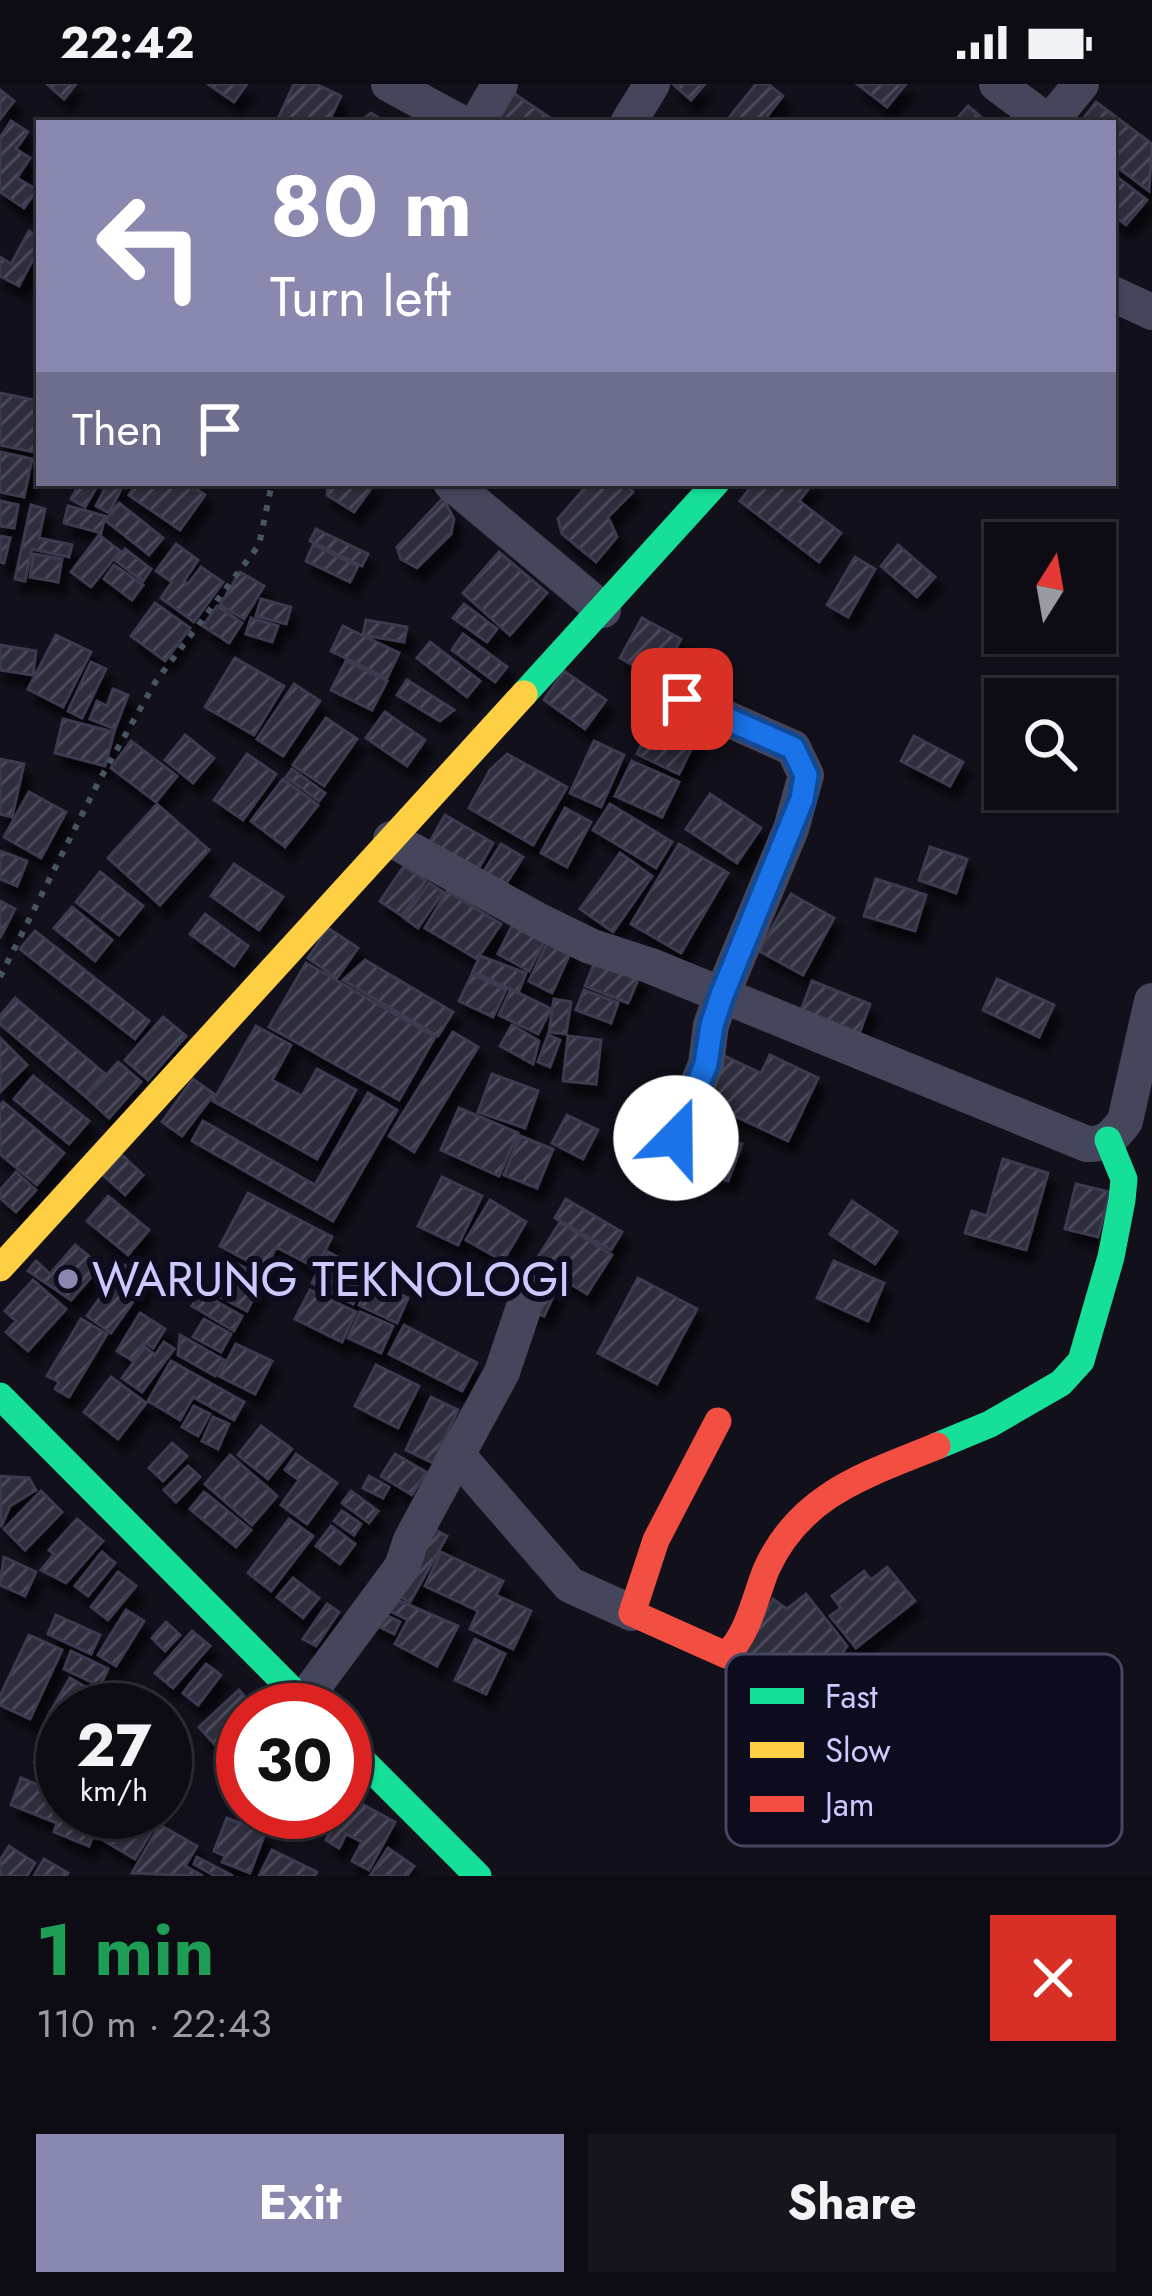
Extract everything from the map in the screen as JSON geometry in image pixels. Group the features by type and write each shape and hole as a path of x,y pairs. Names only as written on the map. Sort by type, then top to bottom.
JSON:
{"street":[{"path":"389,84 455,120"},
{"path":"479,120 500,84"},
{"path":"630,120 652,84"},
{"path":"997,84 1045,120"},
{"path":"1051,120 1081,84"},
{"path":"1116,295 1152,312"},
{"path":"455,486 603,610"},
{"path":"0,1268 713,486"},
{"path":"676,1138 706,1064 722,995 802,799 806,775 793,748 682,699"},
{"path":"391,839 590,946 722,995 1070,1140 1100,1145 1125,1121 1152,1001"},
{"path":"728,1654 769,1564 805,1513 835,1488 990,1424 1060,1383 1081,1361 1112,1257 1124,1179 1108,1140"},
{"path":"322,1683 402,1568 412,1540 502,1372 529,1292"},
{"path":"0,1396 285,1683"},
{"path":"632,1613 648,1558 718,1421"},
{"path":"460,1457 570,1585 726,1655"},
{"path":"372,1770 478,1876"}],"path":[{"path":"0,977 99,781 156,681 259,544 271,486"}],"building":[{"path":"47,84 76,84 64,99"},
{"path":"208,84 247,84 234,102"},
{"path":"294,84 316,84 341,96 329,120 277,120"},
{"path":"673,84 705,84 691,100"},
{"path":"756,84 768,84 783,96 764,120 728,119"},
{"path":"857,84 906,84 887,107"},
{"path":"0,90 14,101 0,119"},
{"path":"509,90 553,120 489,120"},
{"path":"1096,102 1152,144 1149,191 1116,166 1116,120 1082,120"},
{"path":"968,106 984,120 956,120"},
{"path":"11,121 28,132 16,149 30,158 17,178 36,191 24,208 0,192 0,138"},
{"path":"1116,176 1147,200 1126,225 1116,217"},
{"path":"29,231 36,235 36,254 19,286 0,276 0,257 11,264"},
{"path":"0,393 36,400 36,452 0,445"},
{"path":"0,452 32,459 24,497 0,492"},
{"path":"78,486 97,486 85,507 71,499"},
{"path":"106,486 122,486 109,513 96,506"},
{"path":"135,486 192,486 205,495 180,530 129,495"},
{"path":"328,486 373,486 354,512 327,495"},
{"path":"586,486 628,486 633,492 608,517 617,537 596,562 562,534 558,519"},
{"path":"752,486 811,486 799,501 841,533 819,562 740,501"},
{"path":"443,498 454,519 451,534 417,568 401,559 397,547"},
{"path":"0,501 18,505 14,528 0,526"},
{"path":"119,503 163,538 149,555 105,520"},
{"path":"31,505 45,509 39,538 72,545 69,557 32,549 25,581 15,579"},
{"path":"68,506 105,516 101,533 64,523"},
{"path":"316,529 368,554 362,566 310,541"},
{"path":"99,535 120,551 91,587 71,572"},
{"path":"0,536 10,538 4,563 0,562"},
{"path":"176,544 198,560 184,581 188,584 201,567 223,582 194,622 161,598 172,582 156,571"},
{"path":"313,545 358,566 350,582 306,561"},
{"path":"898,545 935,577 917,597 881,566"},
{"path":"125,549 151,569 143,581 116,561"},
{"path":"499,552 547,593 510,635 463,593"},
{"path":"34,554 62,559 58,582 30,577"},
{"path":"855,557 875,569 848,617 827,605"},
{"path":"114,565 143,585 132,600 104,579"},
{"path":"240,572 264,586 244,619 220,605"},
{"path":"261,599 291,607 286,624 256,616"},
{"path":"155,603 190,628 165,661 131,636"},
{"path":"464,604 497,629 487,642 453,618"},
{"path":"217,606 242,623 229,643 203,626"},
{"path":"251,618 278,626 272,642 246,634"},
{"path":"642,618 681,639 659,679 620,658"},
{"path":"366,620 407,627 404,642 363,635"},
{"path":"343,626 399,653 387,678 331,651"},
{"path":"463,634 507,667 495,682 452,650"},
{"path":"56,635 91,652 63,707 28,689"},
{"path":"430,642 480,681 467,697 417,658"},
{"path":"0,645 36,651 33,675 0,670"},
{"path":"235,658 284,686 254,735 205,707"},
{"path":"346,661 387,681 372,710 331,690"},
{"path":"91,662 106,669 82,718 68,711"},
{"path":"564,671 606,700 585,729 544,700"},
{"path":"407,680 454,710 440,721 397,695"},
{"path":"294,684 320,701 283,756 257,739"},
{"path":"113,689 128,695 115,729 90,719 97,701 107,706"},
{"path":"662,702 704,723 679,774 637,754"},
{"path":"385,712 425,740 407,766 366,738"},
{"path":"326,718 357,739 324,786 293,765"},
{"path":"63,719 114,732 105,766 55,753"},
{"path":"185,735 214,758 193,783 165,760"},
{"path":"914,736 963,762 950,786 901,761"},
{"path":"131,741 177,776 156,802 111,768"},
{"path":"594,741 624,755 601,807 570,793"},
{"path":"247,754 276,774 243,820 214,800"},
{"path":"507,754 567,787 533,845 469,808 490,770"},
{"path":"0,759 24,764 12,817 0,814"},
{"path":"632,761 679,782 662,817 615,796"},
{"path":"292,769 325,793 319,801 286,777"},
{"path":"283,779 318,805 285,847 251,821"},
{"path":"29,792 66,812 41,858 4,837"},
{"path":"710,794 761,828 737,863 686,829"},
{"path":"157,804 209,850 160,905 108,858"},
{"path":"610,804 672,842 656,868 593,830"},
{"path":"565,808 591,822 567,867 541,853"},
{"path":"445,815 493,843 476,873 428,845"},
{"path":"501,844 523,857 502,890 481,876"},
{"path":"679,844 728,873 681,953 631,924"},
{"path":"930,847 967,859 956,893 919,880"},
{"path":"0,851 27,861 17,886 0,879"},
{"path":"620,853 652,876 613,932 580,909"},
{"path":"234,864 283,897 259,930 211,896"},
{"path":"404,866 426,881 402,916 380,901"},
{"path":"100,872 143,906 119,935 76,902"},
{"path":"876,879 926,895 915,931 864,916"},
{"path":"429,883 443,892 418,928 404,918"},
{"path":"447,891 501,924 477,959 425,928"},
{"path":"791,894 834,918 803,975 759,951"},
{"path":"0,901 15,909 0,938"},
{"path":"72,907 112,940 95,961 54,928"},
{"path":"205,914 248,946 234,966 190,934"},
{"path":"514,922 546,938 529,971 498,954"},
{"path":"328,928 358,948 337,978 308,958"},
{"path":"35,931 149,1021 135,1039 20,949"},
{"path":"549,939 572,949 552,993 529,981"},
{"path":"480,956 526,973 518,993 473,971"},
{"path":"597,957 640,975 628,1003 585,986"},
{"path":"365,960 453,1012 438,1036 343,980"},
{"path":"306,963 435,1037 399,1100 269,1027"},
{"path":"472,974 506,990 493,1017 459,1001"},
{"path":"997,979 1054,1005 1039,1037 983,1010"},
{"path":"812,981 870,1004 858,1037 800,1013"},
{"path":"511,989 551,1009 538,1034 499,1015"},
{"path":"584,990 618,1003 611,1023 576,1010"},
{"path":"15,998 104,1073 85,1096 0,1024 0,1016"},
{"path":"554,999 571,1002 566,1034 549,1032"},
{"path":"163,1017 186,1036 148,1080 125,1060"},
{"path":"512,1025 539,1041 533,1064 500,1046"},
{"path":"256,1026 291,1045 272,1080 302,1096 317,1069 356,1090 317,1159 213,1101"},
{"path":"453,1032 478,1047 414,1152 389,1136"},
{"path":"548,1035 560,1040 550,1067 538,1062"},
{"path":"568,1036 601,1040 596,1084 563,1081"},
{"path":"0,1038 27,1065 0,1092"},
{"path":"718,1053 761,1073 770,1055 818,1078 788,1141 696,1098"},
{"path":"118,1062 141,1082 109,1118 86,1097"},
{"path":"492,1074 538,1091 525,1128 478,1112"},
{"path":"33,1076 89,1121 69,1144 14,1099"},
{"path":"193,1079 214,1094 182,1136 162,1122"},
{"path":"368,1093 397,1110 333,1221 192,1141 203,1121 315,1185"},
{"path":"3,1102 64,1153 37,1185 0,1154"},
{"path":"459,1108 518,1133 499,1176 441,1150"},
{"path":"567,1115 598,1130 583,1159 552,1143"},
{"path":"696,1127 742,1144 728,1181 682,1164"},
{"path":"520,1136 553,1149 537,1188 504,1175"},
{"path":"122,1155 143,1175 125,1195 103,1175"},
{"path":"1003,1159 1048,1173 1026,1250 965,1233 972,1211 987,1216"},
{"path":"16,1172 36,1190 16,1212 0,1198 0,1190"},
{"path":"442,1177 482,1196 458,1245 418,1226"},
{"path":"1076,1184 1110,1192 1098,1237 1065,1229"},
{"path":"248,1193 332,1237 316,1268 276,1247 265,1270 220,1246"},
{"path":"108,1196 149,1230 128,1255 87,1221"},
{"path":"566,1199 622,1232 611,1250 555,1218"},
{"path":"490,1200 526,1222 503,1261 466,1240"},
{"path":"852,1201 897,1232 875,1264 830,1234"},
{"path":"560,1222 612,1255 587,1294 535,1262"},
{"path":"75,1245 101,1266 71,1300 28,1271 36,1261 50,1274"},
{"path":"328,1252 369,1273 353,1304 312,1283"},
{"path":"228,1259 264,1278 247,1311 211,1292"},
{"path":"834,1261 884,1283 868,1321 817,1298"},
{"path":"124,1265 147,1282 111,1333 87,1316"},
{"path":"531,1275 557,1288 544,1316 517,1305"},
{"path":"638,1278 697,1309 657,1384 598,1353"},
{"path":"33,1280 66,1309 28,1351 6,1332 16,1321 5,1311"},
{"path":"371,1281 408,1298 397,1323 359,1305"},
{"path":"310,1290 356,1312 342,1342 295,1319"},
{"path":"200,1292 242,1316 234,1331 192,1306"},
{"path":"360,1312 393,1326 381,1353 348,1338"},
{"path":"140,1313 165,1329 153,1348 145,1342 133,1361 117,1351"},
{"path":"81,1319 107,1334 69,1397 55,1389 59,1382 47,1376"},
{"path":"204,1319 231,1334 221,1352 193,1337"},
{"path":"404,1325 477,1363 462,1391 389,1354"},
{"path":"180,1335 224,1360 215,1376 178,1355"},
{"path":"164,1342 174,1349 142,1392 122,1378 145,1347 155,1355"},
{"path":"236,1344 272,1361 255,1394 219,1376"},
{"path":"171,1361 244,1402 234,1420 193,1397 180,1420 148,1401"},
{"path":"376,1365 419,1386 398,1428 355,1406"},
{"path":"111,1377 146,1403 118,1439 84,1412"},
{"path":"431,1397 458,1410 433,1463 406,1450"},
{"path":"194,1406 210,1414 198,1436 182,1427"},
{"path":"213,1417 229,1424 218,1449 202,1441"},
{"path":"261,1426 292,1449 268,1479 238,1455"},
{"path":"172,1443 187,1456 163,1481 149,1468"},
{"path":"296,1454 337,1483 307,1524 281,1505 299,1480 285,1470"},
{"path":"395,1454 426,1472 412,1495 381,1476"},
{"path":"230,1455 277,1496 252,1525 205,1484"},
{"path":"188,1466 200,1477 176,1502 164,1490"},
{"path":"0,1476 29,1478 36,1490 10,1506 1,1527"},
{"path":"369,1476 389,1487 383,1498 363,1488"},
{"path":"41,1491 62,1512 25,1550 4,1529"},
{"path":"351,1491 378,1511 369,1523 342,1503"},
{"path":"204,1492 251,1530 236,1547 190,1509"},
{"path":"342,1511 361,1524 354,1535 334,1521"},
{"path":"77,1519 103,1541 66,1583 41,1570 54,1554 49,1550"},
{"path":"289,1519 313,1536 271,1591 248,1573"},
{"path":"422,1523 447,1536 410,1602 386,1589"},
{"path":"331,1526 355,1544 340,1564 316,1546"},
{"path":"102,1552 115,1563 88,1596 75,1586"},
{"path":"441,1552 503,1581 496,1595 531,1611 513,1649 470,1629 478,1611 425,1586"},
{"path":"4,1557 36,1572 25,1596 0,1585"},
{"path":"887,1567 915,1601 856,1648 830,1616 841,1608 832,1596 864,1571 871,1580"},
{"path":"118,1572 136,1586 108,1620 91,1607"},
{"path":"293,1578 319,1598 303,1618 277,1597"},
{"path":"381,1593 458,1626 437,1666 395,1644 408,1620 376,1604"},
{"path":"806,1594 847,1646 842,1654 744,1654 773,1599 787,1609"},
{"path":"327,1604 339,1612 316,1646 303,1639"},
{"path":"126,1610 144,1621 116,1666 98,1655"},
{"path":"376,1610 400,1622 394,1634 370,1622"},
{"path":"56,1615 100,1635 91,1654 48,1634"},
{"path":"166,1622 180,1635 165,1651 152,1638"},
{"path":"192,1631 210,1646 177,1683 167,1683 155,1673"},
{"path":"29,1635 62,1650 47,1683 36,1683 36,1706 30,1719 0,1705"},
{"path":"475,1639 505,1654 486,1694 455,1680"},
{"path":"71,1651 108,1669 101,1683 94,1683 64,1669"},
{"path":"206,1664 221,1675 198,1705 192,1700 191,1683"},
{"path":"216,1711 216,1744 215,1745 199,1727"},
{"path":"21,1778 36,1784 36,1815 11,1805"},
{"path":"372,1810 395,1822 369,1870 352,1861 362,1842 356,1839 372,1839"},
{"path":"101,1839 147,1839 135,1859"},
{"path":"152,1839 185,1839 197,1846 185,1866 203,1876 132,1873"},
{"path":"219,1839 263,1839 250,1873 222,1862 225,1856 214,1851"},
{"path":"9,1846 35,1863 27,1876 0,1876 0,1860"},
{"path":"388,1848 414,1866 407,1876 370,1876"},
{"path":"272,1850 317,1872 315,1876 259,1876"},
{"path":"197,1857 233,1876 215,1876 194,1864"},
{"path":"44,1859 68,1873 66,1876 34,1876"}],"traffic: fast":[{"path":"524,694 713,486"},
{"path":"937,1446 990,1424 1061,1383 1081,1361 1122,1200 1124,1179 1108,1140"},
{"path":"0,1396 285,1683"},
{"path":"372,1770 478,1876"}],"traffic: slow":[{"path":"0,1268 524,694"}],"traffic: jam":[{"path":"718,1421 656,1540 632,1613 726,1655"},
{"path":"727,1654 745,1627 766,1570 797,1523 838,1490 937,1446"}],"place":[{"name":"WARUNG TEKNOLOGI","path":"68,1279"}],"route":[{"path":"676,1138 706,1064 722,995 802,799 806,775 793,748 682,699"}]}
